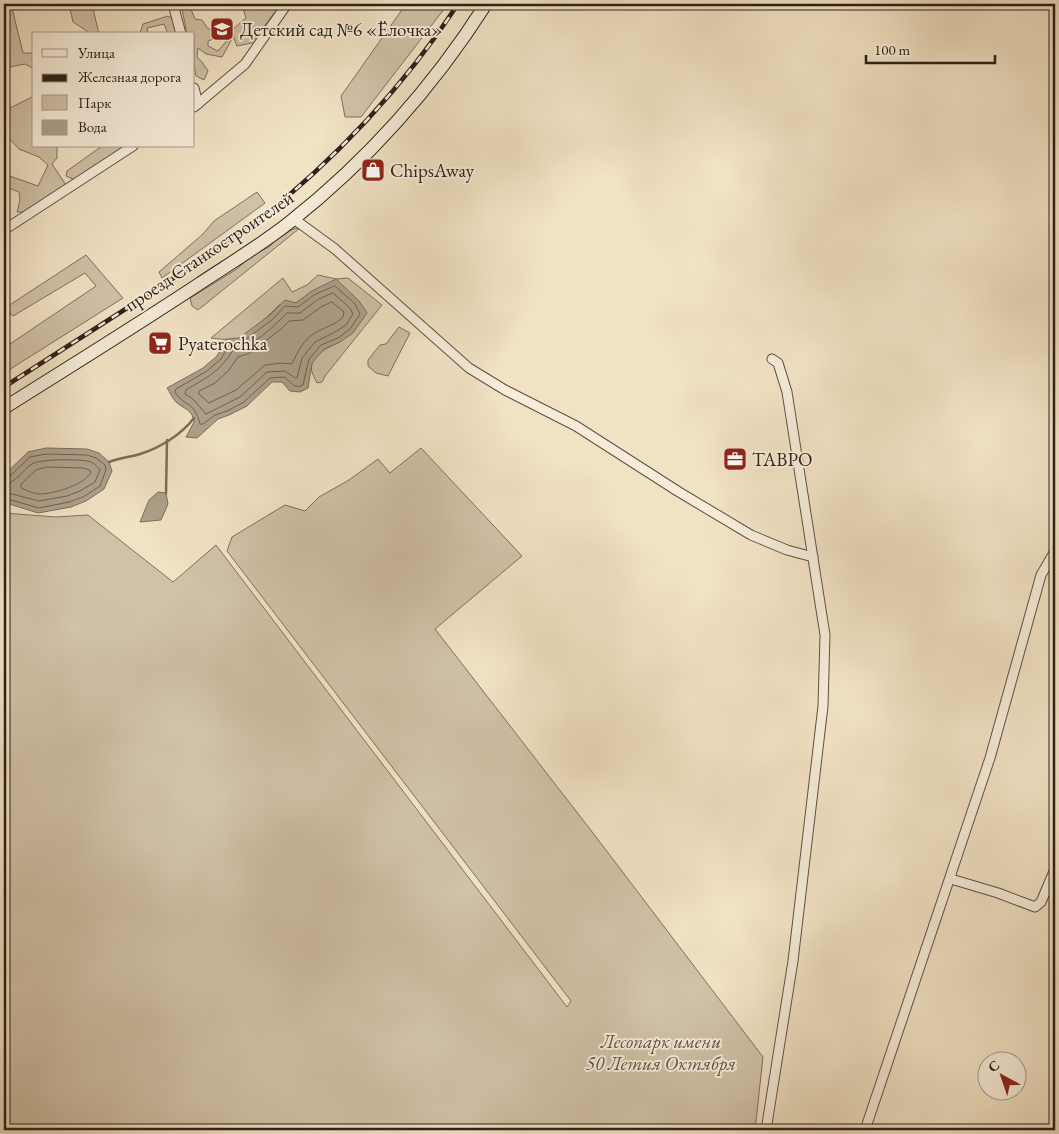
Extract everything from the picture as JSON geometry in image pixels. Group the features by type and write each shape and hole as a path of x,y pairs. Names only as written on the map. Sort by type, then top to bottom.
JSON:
{"main road":[{"name":"проезд Станкостроителей","path":"4,408 259,245 336,184 393,127 437,74 469,31 486,4"}],"street":[{"path":"173,4 180,32"},
{"path":"196,106 244,64 287,4"},
{"path":"4,230 130,148"},
{"path":"294,219 335,249 469,368 505,390 576,426 679,492 751,535 787,550 813,557"},
{"path":"768,1130 767,1124 793,961 823,706 825,635 787,392 778,364 772,359"},
{"path":"865,1130 951,879 990,758 1041,575 1055,551"},
{"path":"951,879 998,893 1035,907 1041,902 1055,869"}],"green space":[{"path":"4,4 11,4 23,53 32,53 32,68 25,64 4,68"},
{"path":"69,4 92,4 99,32 87,32 73,22"},
{"path":"181,4 189,4 195,19 202,20 208,29 215,28 216,38 208,41 208,46 218,51 230,37 232,39 222,57 206,54 198,48 197,57 208,71 204,80 196,76 195,32 187,32"},
{"path":"254,4 259,9 263,4 281,4 252,43 237,46 231,31 246,18 242,5"},
{"path":"406,4 448,4 361,117 345,117 341,96"},
{"path":"168,16 177,21 178,32 167,32 164,24 147,28 148,32 140,32 143,24"},
{"path":"32,97 32,148 57,148 57,158 52,164 66,185 28,212 17,212 20,200 19,192 4,186 4,174 38,186 48,165 39,157 19,149 4,133 4,119 8,109"},
{"path":"99,148 121,148 75,180 66,176 67,171"},
{"path":"257,192 265,203 162,278 159,272 203,234 214,221"},
{"path":"300,228 198,310 192,306 190,298 237,269 251,256 269,247 277,239 293,229"},
{"path":"86,255 123,298 4,373 4,348 96,286 85,273 13,316 5,308"},
{"path":"318,275 336,279 348,278 382,305 322,382 317,383 312,372 313,361 320,353 340,342 312,291 296,303 279,305 254,328 239,338 229,340 211,338 283,278 292,292 307,285"},
{"path":"399,327 410,333 388,376 376,373 368,366 368,360 380,345 386,344"},
{"name":"Лесопарк имени 50 Летия Октября","path":"421,448 522,556 435,629 763,1057 755,1130 4,1130 4,513 56,517 88,515 173,582 216,545 567,1007 571,1001 227,551 232,537 285,505 305,511 319,497 349,480 378,459 390,473"}],"water":[{"path":"336,279 359,301 367,313 353,333 340,342 324,349 312,363 308,388 300,392 290,391 282,382 272,382 247,406 218,419 197,438 186,437 194,422 192,415 175,400 167,388 203,368 217,356 226,339 239,338 270,315 285,300 296,303 312,291"},
{"path":"46,448 87,449 99,453 109,462 112,471 104,489 86,501 71,507 38,513 6,503 4,498 4,475 28,452"},
{"path":"158,492 166,493 168,504 161,520 140,522 149,500"}],"waterway":[{"path":"109,462 155,448 177,435 194,418"},
{"path":"166,493 167,440"}],"railway":[{"path":"4,387 236,238 299,187 385,100 411,69 458,4"}],"place":[{"name":"Детский сад №6 «Ёлочка»","path":"222,29"},
{"name":"ChipsAway","path":"373,170"},
{"name":"Pyaterochka","path":"160,343"},
{"name":"ТАВРО","path":"735,459"}]}
